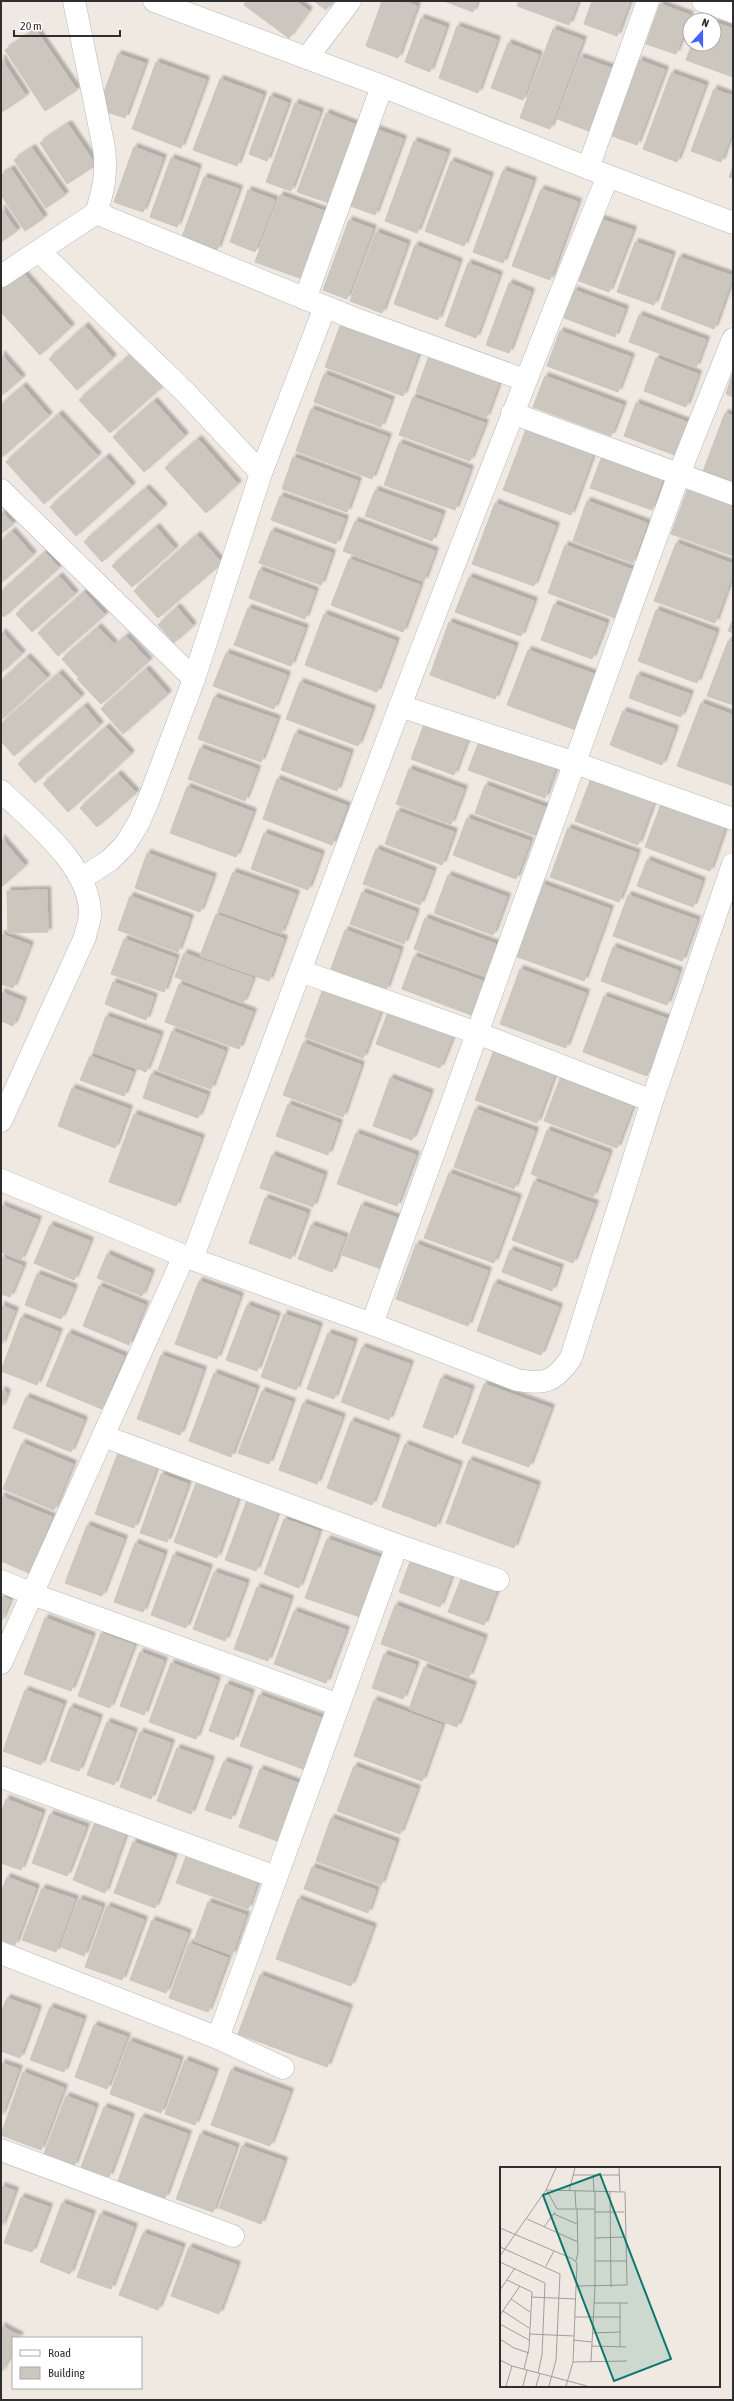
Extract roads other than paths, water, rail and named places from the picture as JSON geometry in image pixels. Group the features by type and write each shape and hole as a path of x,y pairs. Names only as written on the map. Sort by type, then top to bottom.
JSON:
{"street":[{"path":"1,276 96,213 102,195 107,170 74,1"},
{"path":"154,1 382,86 608,176 733,223"},
{"path":"307,58 350,1"},
{"path":"588,168 648,1"},
{"path":"703,1 733,12"},
{"path":"305,299 382,86"},
{"path":"1,1663 103,1436 188,1257 300,971 512,413 608,176"},
{"path":"96,213 325,307 525,380"},
{"path":"39,251 185,392 261,473"},
{"path":"81,879 110,860 125,845 139,822 194,679 261,473 325,307"},
{"path":"372,1324 679,474 733,339"},
{"path":"512,413 733,494"},
{"path":"1,490 194,679"},
{"path":"400,706 575,763 733,819"},
{"path":"1,791 59,848 81,879 88,899 90,916 85,937 1,1121"},
{"path":"1,1180 188,1257 372,1324 517,1380 536,1384 550,1381 561,1372 571,1358 652,1101 733,864"},
{"path":"300,971 477,1033 652,1101"},
{"path":"103,1436 397,1545 498,1580"},
{"path":"218,2038 397,1545"},
{"path":"1,1581 32,1594 339,1705"},
{"path":"1,1777 276,1877"},
{"path":"1,1953 218,2038 283,2068"},
{"path":"1,2150 233,2236"}]}
